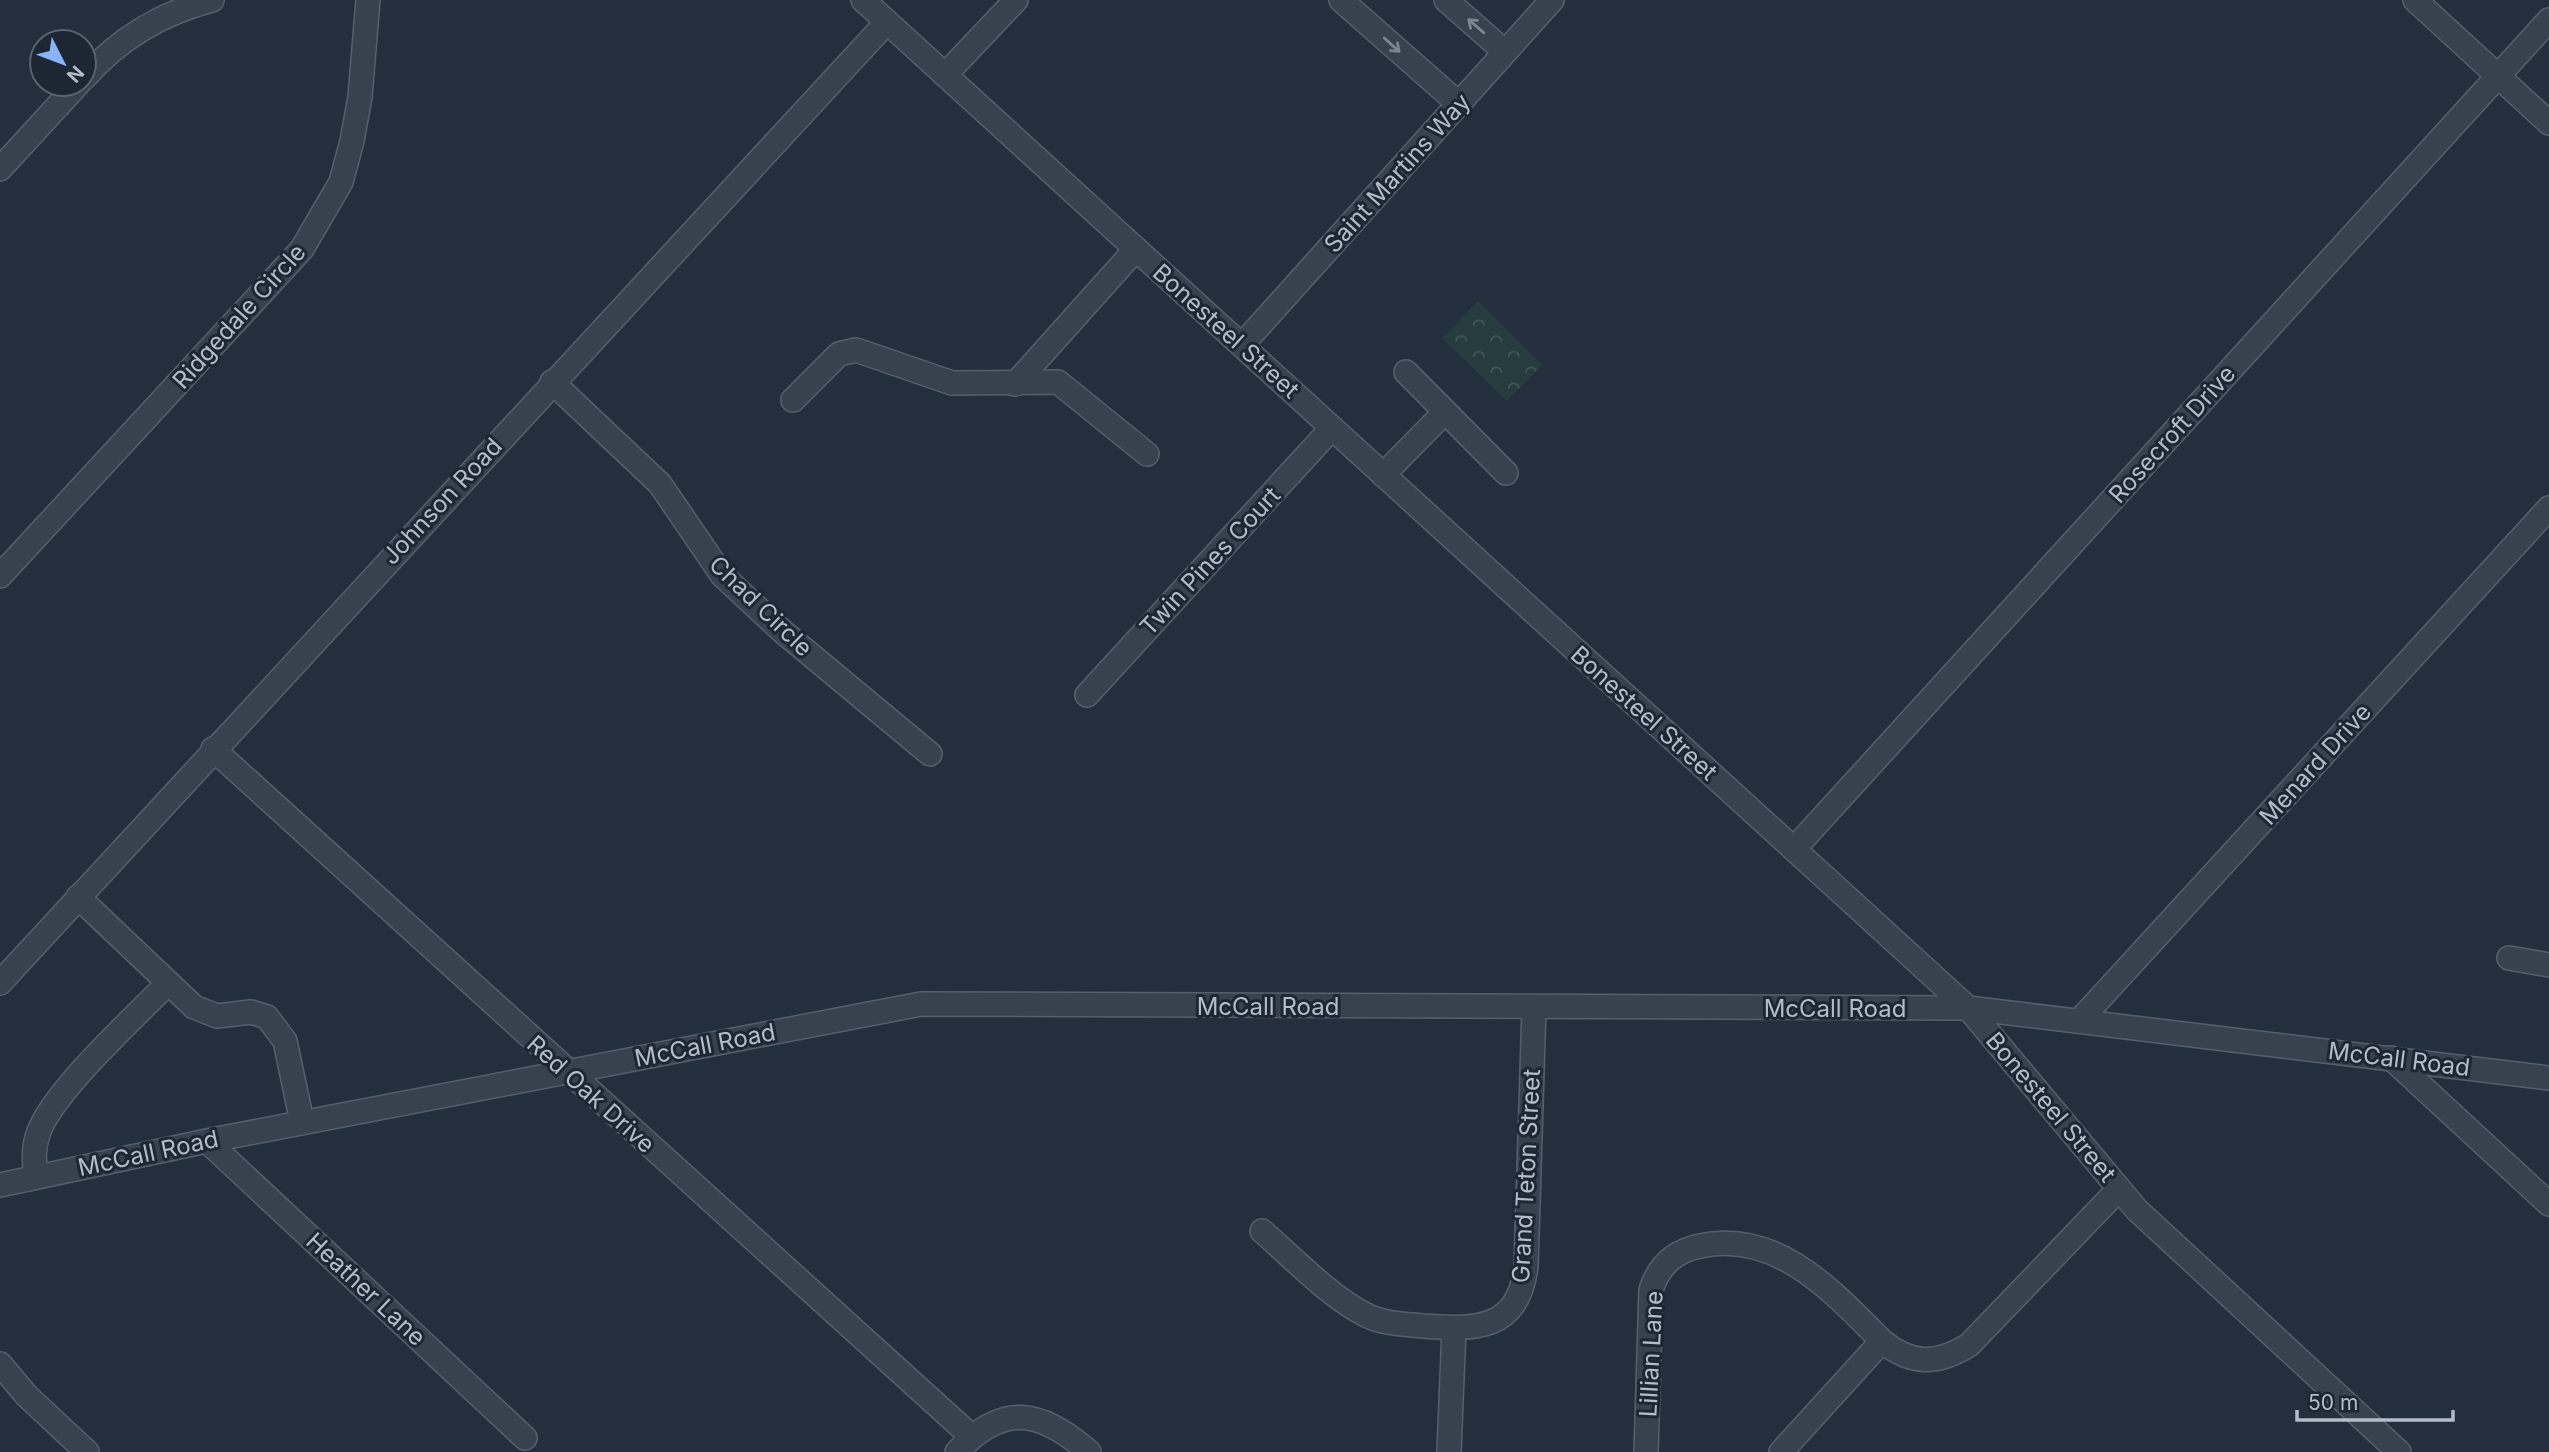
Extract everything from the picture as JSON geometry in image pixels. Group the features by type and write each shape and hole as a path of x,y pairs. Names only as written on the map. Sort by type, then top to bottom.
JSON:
{"street":[{"path":"98,65 131,35 154,20 212,0"},
{"name":"Ridgedale Circle","path":"0,576 302,249 341,182 352,141 360,97 368,0"},
{"name":"Bonesteel Street","path":"863,0 1968,1008 2119,1189 2399,1452"},
{"path":"945,75 1016,0"},
{"path":"1341,0 1459,104"},
{"path":"1447,0 1505,52"},
{"name":"Saint Martins Way","path":"1242,345 1552,0"},
{"path":"2415,0 2549,123"},
{"name":"Rosecroft Drive","path":"1794,849 2549,19"},
{"name":"Johnson Road","path":"0,983 887,22"},
{"path":"0,169 65,98"},
{"path":"1015,384 1136,249"},
{"path":"793,400 839,354 856,350 952,383 1058,382 1147,454"},
{"path":"1406,372 1506,473"},
{"name":"Chad Circle","path":"552,383 660,484 722,575 782,631 930,754"},
{"path":"1384,475 1445,412"},
{"name":"Twin Pines Court","path":"1087,695 1332,428"},
{"name":"Menard Drive","path":"2081,1019 2549,508"},
{"name":"Red Oak Drive","path":"214,750 566,1072 964,1444"},
{"path":"78,897 194,1007 217,1016 251,1013 267,1017 285,1041 302,1122"},
{"path":"2509,958 2549,965"},
{"path":"36,1177 33,1152 39,1131 53,1106 168,982"},
{"name":"McCall Road","path":"0,1185 302,1122 921,1004 1968,1008 2081,1019 2549,1078"},
{"name":"Grand Teton Street","path":"1262,1231 1367,1315 1390,1323 1454,1328 1482,1326 1499,1319 1515,1305 1523,1288 1534,1007"},
{"path":"2391,1058 2549,1204"},
{"name":"Heather Lane","path":"207,1141 525,1438"},
{"name":"Lillian Lane","path":"1646,1452 1651,1290 1661,1267 1685,1249 1706,1244 1744,1245 1783,1257 1828,1287 1896,1353 1916,1361 1934,1360 1960,1350 2119,1189"},
{"path":"1449,1452 1454,1328"},
{"path":"1781,1452 1882,1341"},
{"path":"0,1364 27,1396 88,1452"},
{"path":"964,1444 995,1422 1020,1417 1047,1421 1089,1452"}],"green space":[{"path":"1478,301 1542,365 1507,401 1442,338"}]}
